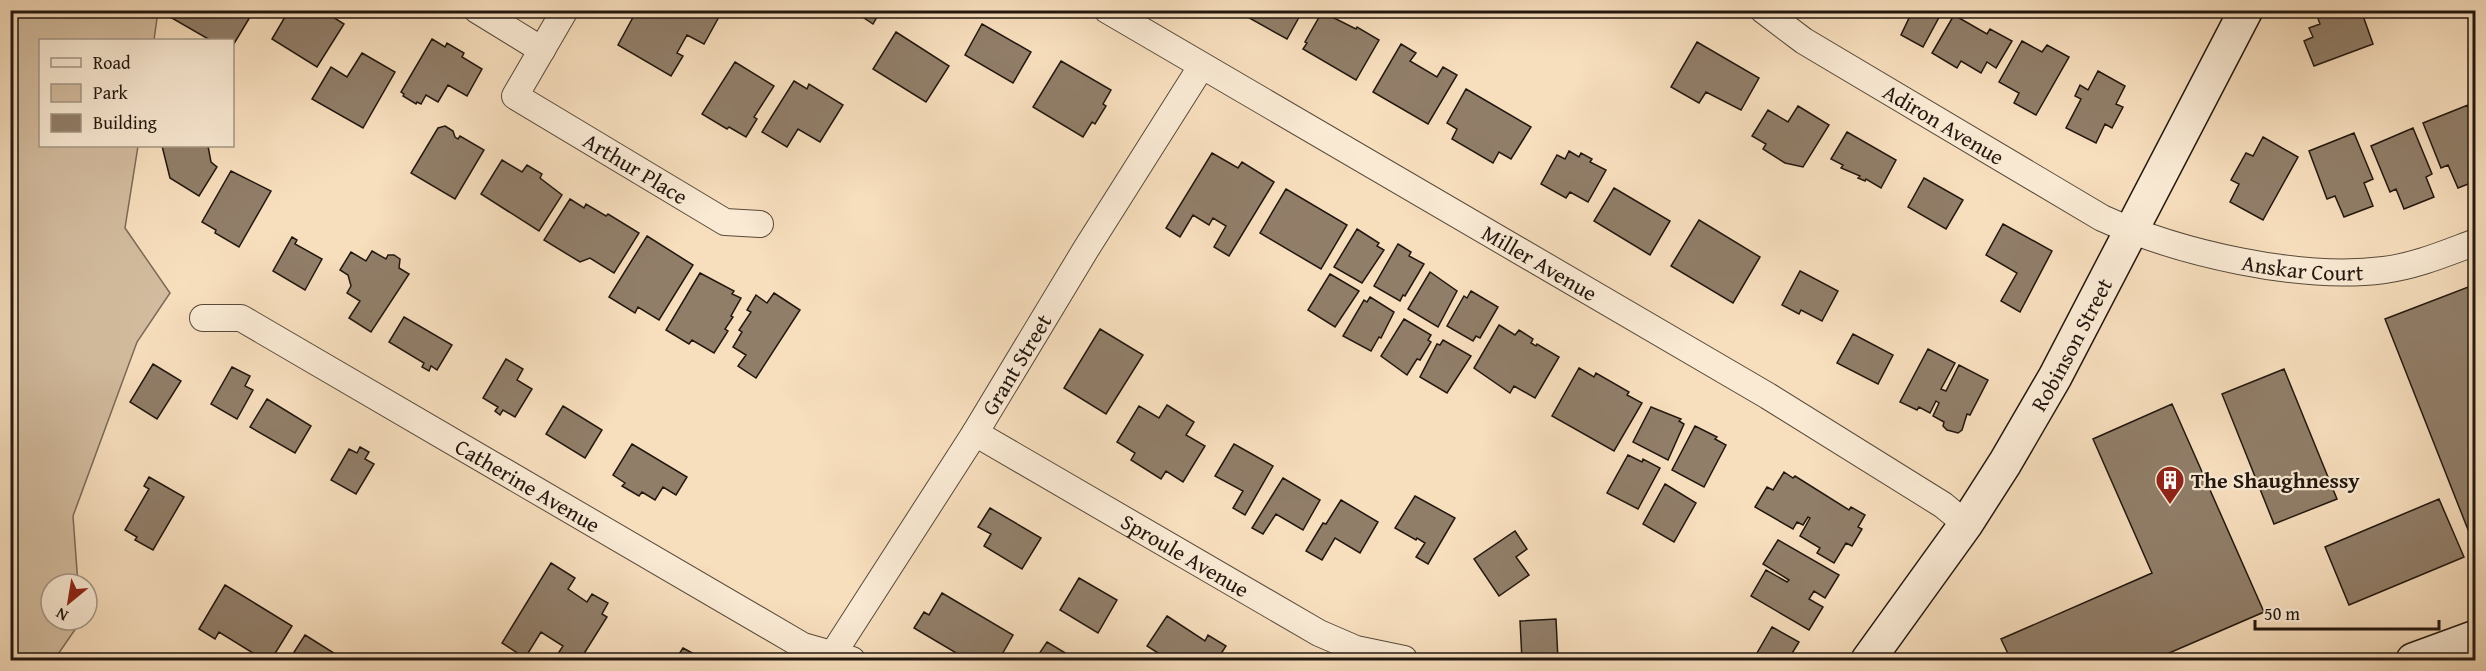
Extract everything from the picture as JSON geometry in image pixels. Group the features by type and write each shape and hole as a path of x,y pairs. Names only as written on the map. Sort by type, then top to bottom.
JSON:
{"street":[{"path":"477,10 542,50 566,10"},
{"name":"Miller Avenue","path":"1107,10 1201,67 1768,396 1943,505 1966,524"},
{"name":"Adiron Avenue","path":"1763,10 1803,41 2102,218 2130,231"},
{"name":"Robinson Street","path":"1868,660 1966,524 2005,464 2055,377 2246,10"},
{"name":"Arthur Place","path":"542,50 515,96 725,222 760,224"},
{"name":"Grant Street","path":"838,659 1086,249 1201,67"},
{"name":"Anskar Court","path":"2130,231 2174,246 2238,260 2326,272 2364,272 2415,264 2475,242"},
{"name":"Catherine Avenue","path":"203,318 241,318 803,646 838,659"},
{"name":"Sproule Avenue","path":"975,433 1319,633 1356,649 1404,659"},
{"path":"2413,660 2475,637"}],"green space":[{"path":"10,11 158,11 154,39 39,39 39,147 138,147 125,228 170,293 137,342 73,516 77,572 39,572 39,632 73,632 54,660 11,660"}],"building":[{"path":"174,10 239,10 250,17 234,44 234,39 208,39 170,17"},
{"path":"289,10 322,10 344,24 317,67 272,39"},
{"path":"637,10 713,10 720,15 704,44 687,35 677,53 683,56 671,76 618,45"},
{"path":"852,10 881,10 873,24"},
{"path":"1235,10 1303,10 1287,39"},
{"path":"1894,10 1943,10 1923,47 1901,35 1909,18"},
{"path":"2323,10 2361,10 2373,44 2314,66 2304,41 2313,37 2309,28 2320,24 2316,13"},
{"path":"1322,12 1356,29 1357,27 1379,40 1356,80 1303,49"},
{"path":"1954,15 1987,34 1990,29 2012,41 1996,68 1987,62 1981,73 1961,61 1957,68 1932,53"},
{"path":"982,24 1031,52 1013,83 965,55"},
{"path":"896,32 949,66 926,102 873,69"},
{"path":"432,39 445,47 447,43 464,53 462,57 482,69 467,96 448,85 438,102 426,95 421,104 417,102 416,104 403,96 401,92"},
{"path":"2022,41 2042,52 2047,45 2069,57 2036,115 2014,103 2019,93 1999,82"},
{"path":"1697,42 1759,78 1741,110 1706,92 1699,103 1671,87"},
{"path":"1401,44 1416,53 1410,61 1437,77 1443,67 1457,75 1428,124 1373,92"},
{"path":"362,53 395,72 363,128 312,99 331,67 347,77"},
{"path":"1061,61 1111,90 1103,104 1106,106 1095,124 1092,122 1083,137 1033,107"},
{"path":"735,62 774,86 754,117 757,119 746,137 702,114"},
{"path":"2098,71 2125,86 2116,104 2123,107 2112,128 2105,124 2096,143 2066,128 2081,99 2075,96 2080,85 2088,90"},
{"path":"794,81 807,89 809,84 843,105 820,142 798,129 787,147 762,132"},
{"path":"1466,89 1531,127 1511,159 1499,152 1493,163 1452,139 1457,129 1447,123"},
{"path":"2468,105 2476,124 2476,181 2458,188 2448,165 2441,168 2423,123"},
{"path":"1798,106 1829,125 1803,167 1785,163 1763,149 1766,144 1752,136 1768,110 1788,122"},
{"path":"445,126 453,131 458,139 460,136 484,150 455,199 411,173 438,128"},
{"path":"2413,128 2432,174 2426,177 2434,197 2404,209 2396,189 2390,192 2371,146"},
{"path":"1847,132 1896,160 1881,188 1866,179 1865,181 1858,178 1860,176 1841,168 1843,165 1831,159"},
{"path":"2354,133 2373,179 2364,183 2373,206 2344,217 2335,196 2327,199 2309,151"},
{"path":"2263,137 2298,157 2263,220 2230,202 2239,184 2231,180 2246,153 2253,156"},
{"path":"162,147 208,147 211,162 217,167 199,196 170,178"},
{"path":"1569,151 1579,157 1581,153 1592,159 1590,162 1606,170 1588,202 1570,192 1566,198 1541,184 1557,155 1565,159"},
{"path":"1212,153 1238,168 1242,162 1274,182 1229,256 1214,247 1226,226 1213,218 1209,225 1193,215 1180,237 1166,228"},
{"path":"502,160 522,172 527,165 542,174 540,178 562,195 539,231 481,194"},
{"path":"231,171 271,191 239,247 215,233 216,230 202,222"},
{"path":"1924,178 1963,200 1946,229 1908,207"},
{"path":"1614,188 1670,221 1650,255 1594,221"},
{"path":"1286,189 1347,225 1321,269 1260,233"},
{"path":"570,199 584,208 586,204 606,216 608,214 639,233 614,273 590,258 580,262 544,240"},
{"path":"1699,220 1760,257 1733,303 1671,266"},
{"path":"2003,224 2052,251 2020,312 2001,301 2017,273 1986,255"},
{"path":"1357,229 1379,243 1377,246 1384,250 1362,283 1334,267"},
{"path":"647,236 693,265 659,320 638,307 635,313 609,297"},
{"path":"292,237 297,240 295,244 322,259 305,290 273,271"},
{"path":"1398,244 1411,252 1409,256 1424,264 1400,301 1374,286"},
{"path":"372,251 386,259 388,255 394,255 400,259 399,268 409,274 371,332 349,318 360,301 347,293 351,286 348,275 340,270 351,252 366,261"},
{"path":"1800,271 1838,291 1822,321 1801,310 1799,314 1782,305"},
{"path":"1430,272 1457,291 1438,327 1408,309"},
{"path":"700,273 734,291 732,294 741,298 725,329 728,331 714,353 692,340 689,344 666,330"},
{"path":"1330,274 1359,291 1335,327 1308,310"},
{"path":"2476,284 2476,550 2385,319"},
{"path":"1471,291 1498,307 1480,338 1476,336 1473,341 1447,326 1464,296 1467,298"},
{"path":"774,293 800,310 756,378 738,366 746,355 733,347 742,332 739,330 751,312 747,310 756,295 767,303"},
{"path":"1370,297 1394,312 1381,338 1379,337 1371,351 1343,336 1364,300 1367,302"},
{"path":"404,317 452,345 437,370 431,366 429,371 422,367 424,363 389,342"},
{"path":"1404,319 1431,335 1428,340 1431,342 1407,375 1381,356"},
{"path":"1499,325 1515,335 1519,330 1533,339 1531,343 1559,357 1535,398 1514,386 1510,393 1474,368"},
{"path":"1100,329 1143,355 1106,414 1064,388"},
{"path":"1853,334 1893,355 1878,384 1837,363"},
{"path":"1443,340 1471,356 1447,393 1420,377 1437,344 1440,345"},
{"path":"1928,349 1955,363 1941,389 1946,391 1959,365 1988,380 1970,415 1967,414 1962,430 1958,433 1947,430 1943,426 1944,422 1933,416 1939,403 1936,401 1930,413 1919,407 1917,410 1900,402"},
{"path":"506,359 523,369 517,380 532,389 515,417 503,410 500,415 495,411 498,407 483,398"},
{"path":"153,364 181,381 157,419 130,402"},
{"path":"232,367 250,376 245,386 253,390 237,419 211,404"},
{"path":"1579,368 1594,377 1596,373 1629,392 1627,395 1642,403 1614,451 1552,416"},
{"path":"2284,369 2337,499 2274,524 2222,394"},
{"path":"267,399 311,426 295,453 250,427"},
{"name":"The Shaughnessy","path":"2172,404 2264,612 2153,660 2011,660 2001,639 2152,573 2093,439"},
{"path":"1167,405 1194,422 1186,435 1205,446 1183,482 1166,471 1161,479 1131,460 1135,453 1117,442 1139,406 1159,418"},
{"path":"563,406 602,430 585,458 546,434"},
{"path":"1651,407 1681,419 1679,421 1684,424 1668,460 1633,442"},
{"path":"1695,426 1717,437 1715,439 1726,445 1704,487 1672,470"},
{"path":"632,444 687,477 676,495 663,487 655,500 642,492 639,496 622,486 625,483 613,475"},
{"path":"1234,444 1273,466 1245,515 1233,508 1243,491 1215,476"},
{"path":"360,447 369,452 365,459 374,464 356,494 331,480 349,449 357,453"},
{"path":"1628,455 1642,462 1643,459 1660,468 1638,509 1607,493"},
{"path":"1784,472 1793,478 1795,476 1849,510 1851,507 1865,515 1858,527 1862,529 1852,546 1846,543 1834,563 1817,553 1820,548 1800,536 1810,518 1808,517 1803,525 1797,522 1793,529 1755,507 1767,487 1773,490"},
{"path":"149,477 184,497 153,550 135,540 137,537 125,530 149,489 144,486"},
{"path":"1283,478 1320,500 1303,530 1276,514 1263,534 1252,528"},
{"path":"1665,484 1696,503 1674,542 1643,524"},
{"path":"1415,496 1455,518 1428,564 1416,557 1425,543 1395,528"},
{"path":"2439,499 2464,557 2349,605 2325,547"},
{"path":"1341,500 1378,522 1360,553 1335,538 1322,560 1306,551 1323,523 1326,524"},
{"path":"990,508 1041,538 1022,569 984,546 991,534 978,527"},
{"path":"1515,531 1527,549 1516,557 1529,575 1499,596 1474,559"},
{"path":"1778,540 1839,575 1825,598 1814,591 1809,599 1823,607 1809,630 1751,596 1766,570 1787,582 1789,580 1763,564"},
{"path":"551,563 575,578 568,589 587,602 592,594 608,603 602,614 607,617 580,660 554,660 563,646 541,632 525,658 502,643"},
{"path":"1079,578 1117,600 1098,633 1060,610"},
{"path":"225,585 292,626 271,660 249,660 253,653 219,632 215,639 199,629"},
{"path":"942,593 1013,635 1000,658 1003,660 968,660 914,628 924,612 929,615"},
{"path":"1167,616 1205,641 1208,635 1226,646 1217,660 1169,660 1147,646"},
{"path":"1556,619 1558,660 1522,660 1520,621"},
{"path":"1772,627 1799,642 1788,660 1753,660"},
{"path":"305,635 345,660 289,660"},
{"path":"1047,642 1077,660 1035,660"},
{"path":"683,648 705,660 675,660"}],"place":[{"name":"The Shaughnessy","path":"2170,506"}]}
